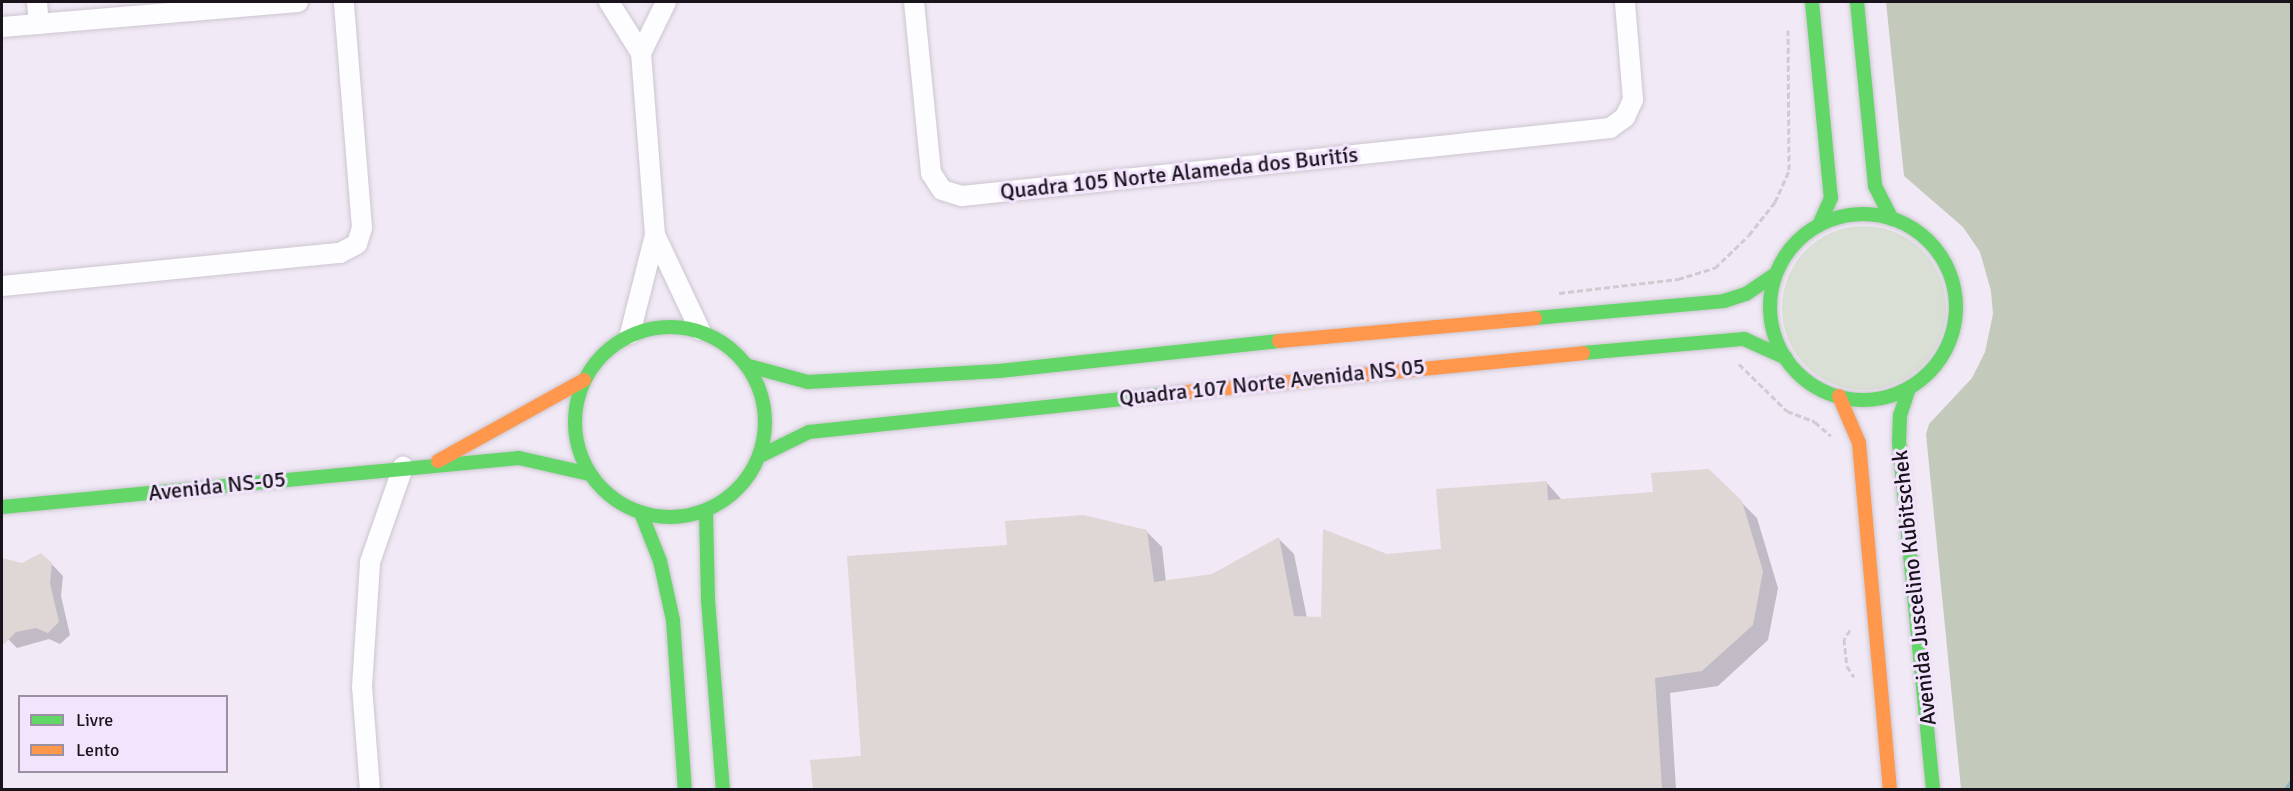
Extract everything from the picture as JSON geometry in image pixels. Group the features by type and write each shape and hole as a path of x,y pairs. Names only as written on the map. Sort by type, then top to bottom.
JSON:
{"street":[{"path":"37,2 39,24"},
{"path":"2,27 298,2"},
{"path":"2,286 340,253 357,244 362,228 344,2"},
{"path":"609,2 641,53 655,235 630,334"},
{"path":"641,53 666,2"},
{"name":"Quadra 105 Norte Alameda dos Buritís","path":"914,2 931,173 936,184 950,194 1610,128 1625,117 1633,100 1624,2"},
{"path":"1812,2 1831,192 1830,205 1819,225"},
{"path":"1857,2 1875,186 1892,219"},
{"path":"1857,214 1892,219 1915,230 1933,247 1949,274 1954,298 1952,331 1943,352 1926,374 1909,388 1872,399 1839,396 1808,382 1786,358 1771,316 1776,274 1795,244 1819,225 1857,214"},
{"path":"655,235 700,330"},
{"name":"Quadra 107 Norte Avenida NS 05","path":"749,366 790,380 808,382 975,372 1724,301 1746,294 1776,274"},
{"path":"677,325 700,330 728,344 749,366 766,410 760,456 748,479 729,498 706,511 674,518 641,513 613,498 590,474 578,444 576,411 584,380 603,353 630,334 653,327 677,325"},
{"name":"Quadra 107 Norte Avenida NS 05","path":"760,456 786,440 809,432 1422,367 1744,339 1786,358"},
{"path":"433,464 584,380"},
{"name":"Avenida Juscelino Kubitschek","path":"1909,388 1900,415 1899,442 1933,789"},
{"name":"Avenida Juscelino Kubitschek","path":"1839,396 1852,419 1859,444 1890,789"},
{"path":"433,464 519,458 590,474"},
{"name":"Avenida NS-05","path":"2,507 433,464"},
{"path":"370,789 362,687 370,562 403,467"},
{"path":"706,511 708,600 723,789"},
{"path":"641,513 660,561 673,620 686,789"}],"path":[{"path":"1560,316 1558,291 1678,279 1715,268 1749,235 1775,202 1789,170 1788,25"},
{"path":"1731,363 1740,364 1787,411 1815,422 1833,438"},
{"path":"1850,619 1850,628 1844,639 1847,666 1856,679"}],"shaded area":[{"path":"1886,2 2291,2 2291,789 1961,789 1926,434 1929,424 1972,378 1985,352 1993,314 1991,291 1980,252 1963,227 1904,176"},
{"path":"1864,226 1895,232 1922,250 1940,277 1946,308 1940,339 1922,366 1895,384 1864,390 1833,384 1806,366 1788,339 1782,308 1788,277 1806,250 1833,232"}],"building":[{"path":"1709,469 1742,501 1763,571 1753,625 1702,671 1655,678 1662,789 813,789 810,760 861,756 847,556 1007,545 1005,521 1083,515 1147,530 1154,582 1212,574 1279,537 1294,616 1321,617 1323,529 1387,554 1441,549 1436,489 1547,481 1548,500 1653,492 1651,473"},
{"path":"41,553 52,563 50,583 59,622 48,633 36,628 16,632 2,646 2,558 22,563"}],"waterway":[{"path":"2285,790 2292,781"}],"traffic: fast":[{"path":"1812,2 1831,198 1819,225"},
{"path":"1857,2 1875,186 1892,219"},
{"path":"1863,214 1898,221 1914,230 1928,242 1940,256 1949,272 1956,307 1949,342 1940,358 1928,372 1914,384 1898,393 1863,400 1828,393 1812,384 1798,372 1786,358 1777,342 1770,307 1777,272 1786,256 1798,242 1812,230 1828,221 1863,214"},
{"path":"1535,318 1724,301 1746,294 1776,274"},
{"path":"661,327 679,327 715,338 730,348 744,362 761,394 765,422 761,450 754,467 744,482 730,496 698,513 679,517 661,517 625,506 610,496 596,482 579,450 575,431 575,413 586,377 596,362 610,348 642,331 661,327"},
{"path":"1583,353 1744,339 1786,358"},
{"path":"749,366 808,382 999,371 1279,341"},
{"path":"1909,388 1900,415 1899,442 1933,790"},
{"path":"760,456 809,432 1177,393"},
{"path":"2,507 519,458 590,474"},
{"path":"706,511 708,600 723,790"},
{"path":"641,513 660,561 673,620 685,790"}],"traffic: slow":[{"path":"1279,341 1535,318"},
{"path":"1177,393 1583,353"},
{"path":"438,461 584,380"},
{"path":"1839,396 1859,443 1890,790"}]}
